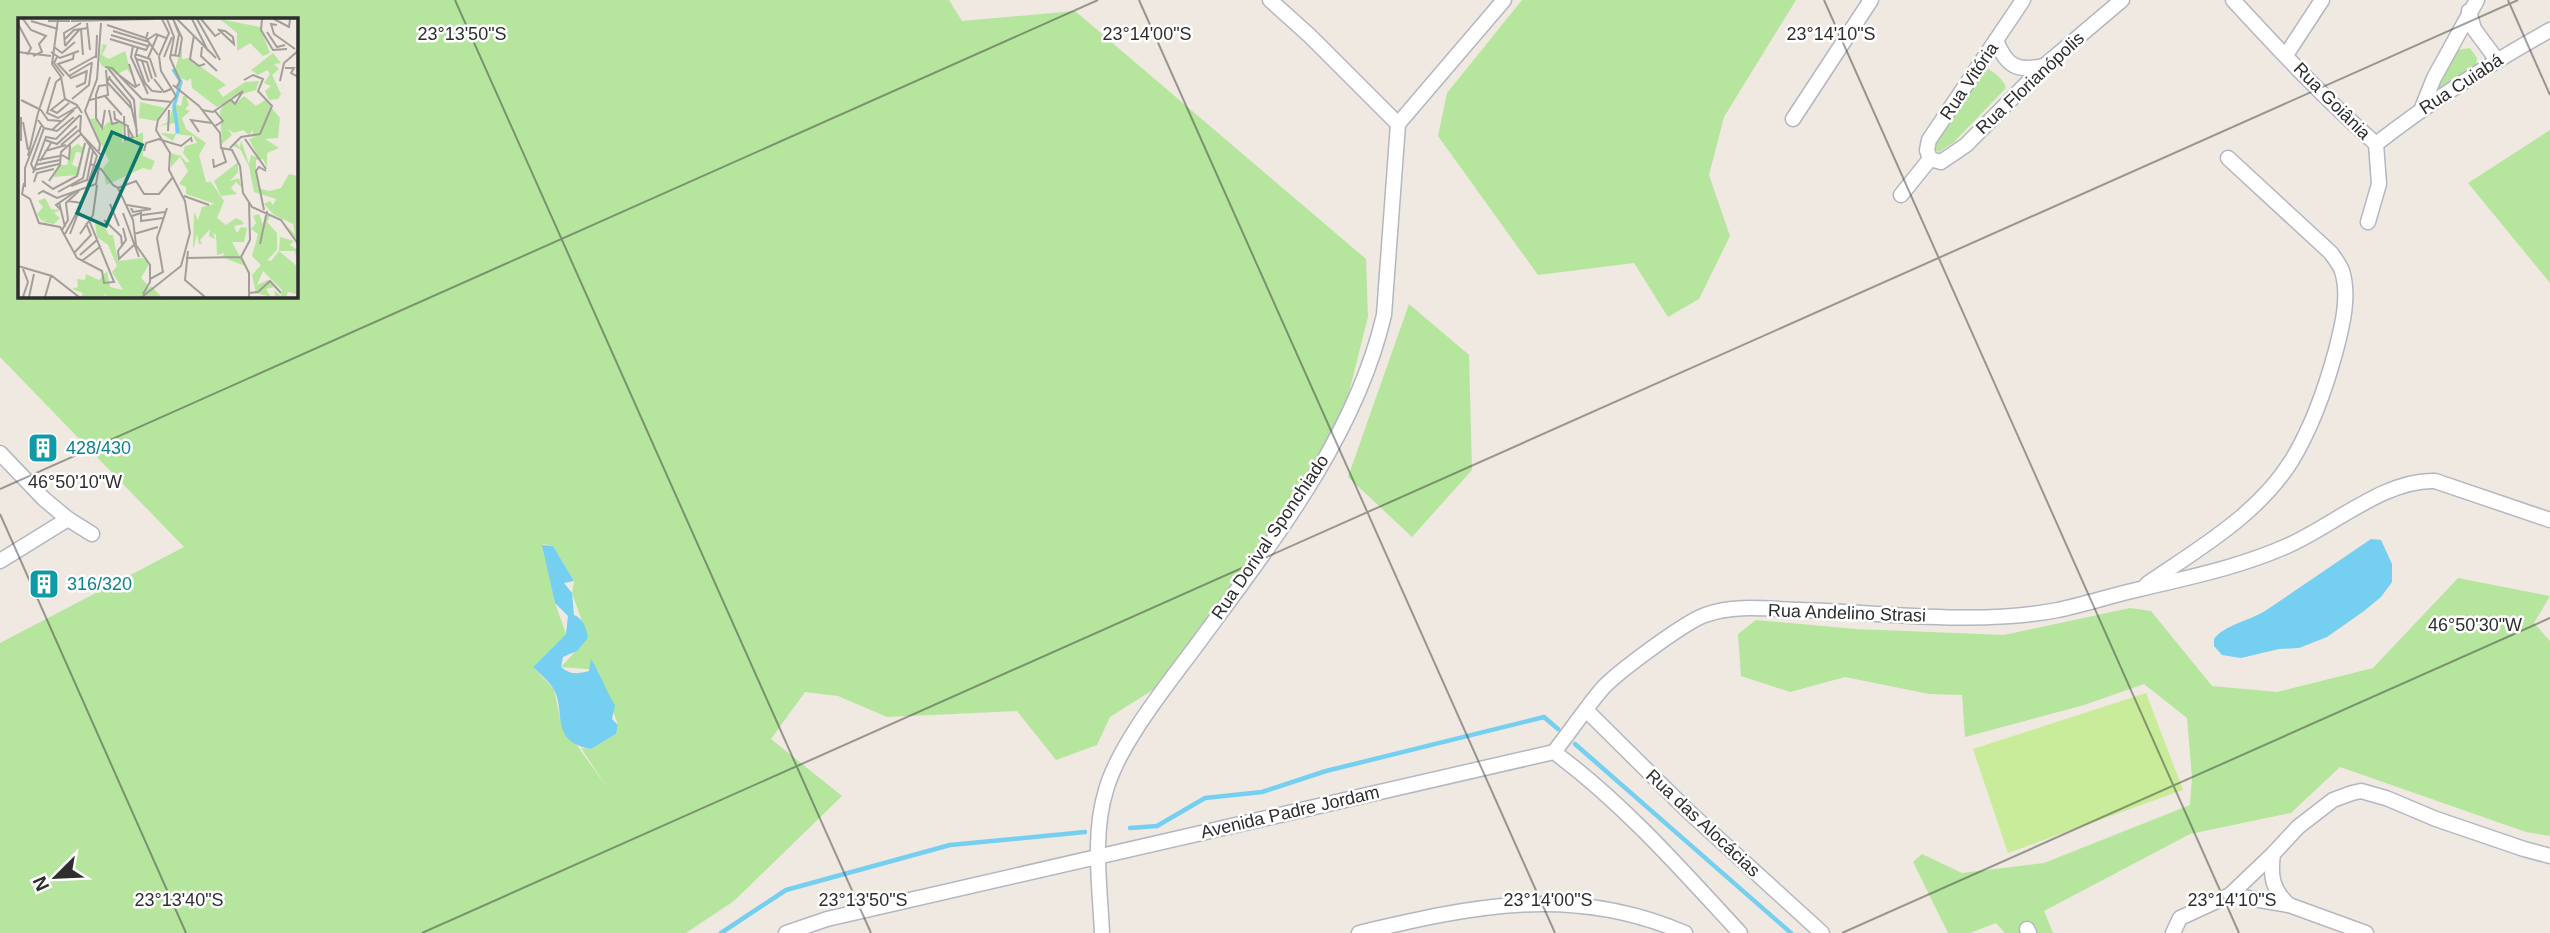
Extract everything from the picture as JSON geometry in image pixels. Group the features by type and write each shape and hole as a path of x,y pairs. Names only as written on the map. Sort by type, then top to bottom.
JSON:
{"street":[{"path":"1270,0 1398,124 1504,0"},
{"path":"1793,119 1871,0"},
{"name":"Rua Vitória","path":"1933,161 1927,150 1930,140 2022,0"},
{"name":"Rua Florianópolis","path":"1933,161 1951,157 1966,145 2044,66 2122,0"},
{"name":"Rua Goiânia","path":"2233,0 2326,100 2376,144 2379,184 2368,222"},
{"path":"2286,55 2322,0"},
{"path":"2473,5 2474,29 2497,60"},
{"path":"2421,108 2473,5"},
{"name":"Rua Cuiabá","path":"2376,144 2421,108 2550,30"},
{"path":"1996,40 2003,55 2015,66 2028,69 2044,66"},
{"name":"Rua Dorival Sponchiado","path":"1101,933 1100,815 1105,791 1115,765 1173,677 1278,533 1323,461 1363,383 1378,342 1384,315 1398,124"},
{"path":"2140,589 2237,520 2292,460 2316,408 2339,336 2345,305 2342,271 2338,264 2331,253 2228,158"},
{"path":"1901,195 1933,161"},
{"path":"0,453 44,499 92,534"},
{"name":"Rua Andelino Strasi","path":"1554,752 1603,688 1679,630 1702,616 1717,611 1742,609 1973,618 2008,617 2061,609 2199,576 2276,551 2411,481 2435,481 2550,520"},
{"path":"0,561 68,519"},
{"name":"Rua das Alocácias","path":"1587,711 1688,811 1822,933"},
{"path":"1554,752 1612,798 1658,844 1733,930"},
{"name":"Avenida Padre Jordam","path":"786,933 827,919 1554,752"},
{"path":"2173,933 2180,918 2230,895 2298,827 2318,810 2343,795 2361,792 2386,798 2474,832 2550,856"},
{"path":"2273,854 2272,879 2278,894 2288,905"},
{"path":"2230,895 2288,905 2366,933"},
{"path":"1359,933 1480,907 1548,904 1580,905 1613,911 1685,933"}],"green space":[{"path":"0,0 949,0 962,21 1075,11 1366,259 1368,317 1340,428 1278,533 1173,677 1110,717 1097,745 1056,760 1017,711 887,717 838,696 805,692 771,739 842,796 734,901 686,933 0,933 0,643 184,547 0,357","holes":["543,544 553,546 574,581 572,593 588,638 561,667 598,670 618,725 616,734 591,749 581,748 609,790 561,723 554,689 533,667 566,634 555,603"]},
{"path":"1522,0 1796,0 1724,117 1709,175 1730,236 1699,299 1668,317 1634,263 1538,275 1438,136 1447,93"},
{"path":"2470,48 2477,58 2476,66 2442,90 2434,89 2458,50"},
{"path":"1984,68 1997,75 2006,88 1954,142 1939,152 1932,148"},
{"path":"2550,130 2550,283 2468,183"},
{"path":"1409,304 1469,355 1472,470 1412,537 1348,477"},
{"path":"2458,578 2550,596 2534,623 2550,641 2550,836 2526,832 2340,767 2291,813 2190,834 2044,911 2053,933 2005,933 1996,923 1970,933 1948,933 1913,862 1922,854 1962,873 2044,863 2190,805 2192,778 2187,718 2144,684 2084,705 1965,737 1962,695 1929,694 1845,677 1790,692 1741,676 1738,634 1756,620 1856,629 2004,635 2130,608 2151,611 2212,686 2277,692 2373,668"},
{"path":"2146,693 2183,790 2008,853 1973,749"}],"water":[{"path":"2371,539 2381,540 2392,564 2392,582 2381,597 2327,637 2299,648 2279,649 2241,658 2222,655 2214,646 2214,639 2218,634 2265,611"},
{"path":"542,545 553,546 574,581 564,583 572,593 574,615 582,621 588,638 577,651 563,657 561,667 574,673 589,671 591,659 615,705 612,719 618,725 616,734 591,749 578,745 564,732 553,688 533,667 566,634 568,616 555,603"}],"waterway":[{"path":"1130,828 1157,826 1205,798 1262,792 1326,771 1544,717 1558,729"},
{"path":"1575,744 1791,933"},
{"path":"721,933 786,890 950,845 1085,832"}],"place":[{"name":"428/430","path":"43,448"},
{"name":"316/320","path":"44,584"}]}
